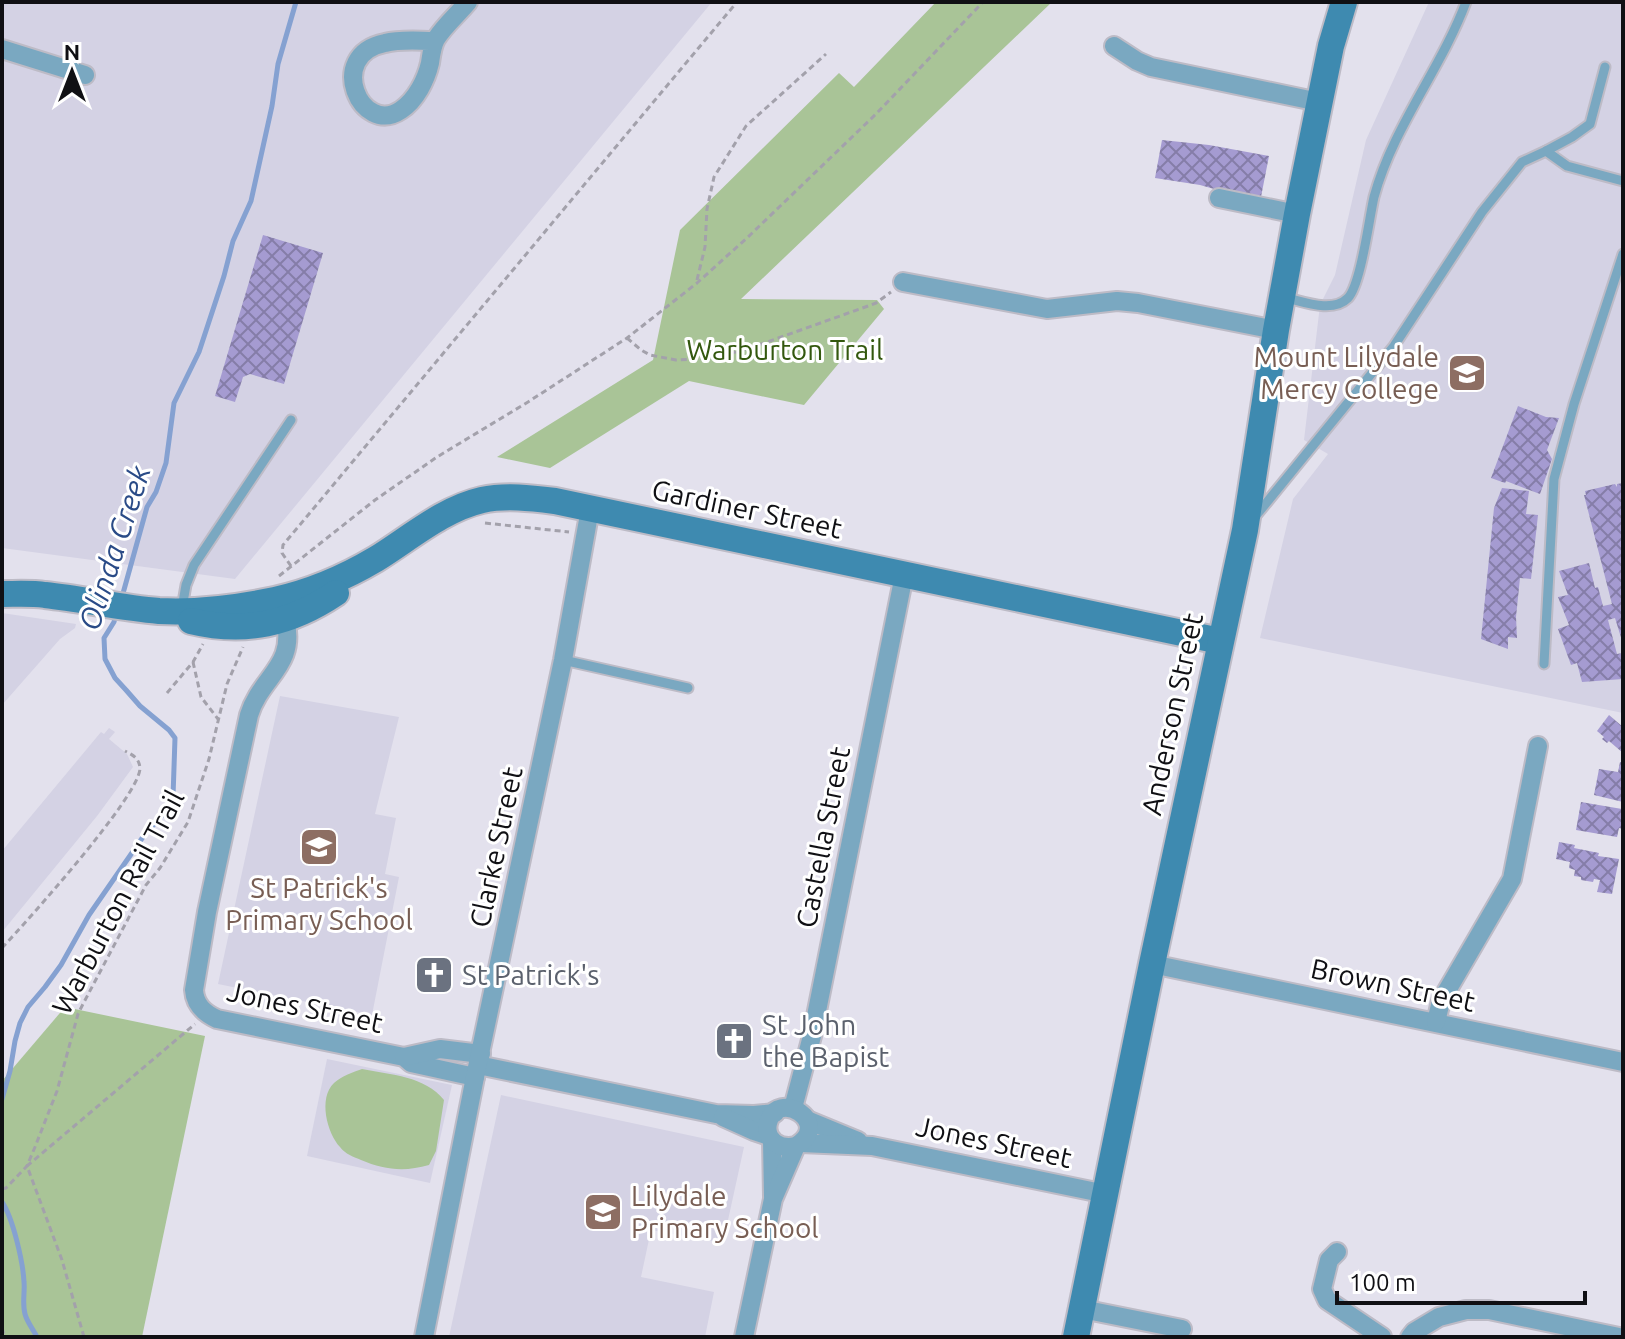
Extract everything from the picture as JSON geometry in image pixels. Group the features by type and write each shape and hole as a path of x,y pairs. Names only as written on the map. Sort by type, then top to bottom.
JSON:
{"main road":[{"name":"Anderson Street","path":"1076,1337 1245,530 1297,214 1319,102 1344,2"},
{"name":"Anderson Street","path":"1319,102 1360,2"},
{"name":"Gardiner Street","path":"278,599 317,605 376,559 443,516 479,501 522,497 555,501 1220,641"},
{"path":"2,581 41,594"},
{"path":"2,594 41,594 149,610 208,624 243,626 264,625 278,599"},
{"path":"149,610 241,606 278,599"}],"street":[{"path":"434,41 382,43 363,53 353,68 353,89 357,98 372,111 384,115 403,109 424,82 434,41 468,2"},
{"path":"1114,46 1151,67 1319,102"},
{"path":"2,49 85,75"},
{"path":"1219,198 1297,214"},
{"path":"903,282 1047,309 1117,301 1138,303 1276,330"},
{"name":"Clarke Street","path":"424,1337 563,660 590,509"},
{"name":"Castella Street","path":"791,1114 815,1021 904,575"},
{"name":"Jones Street","path":"278,599 288,632 286,652 251,709 209,898 194,990 197,1003 207,1014 217,1019 404,1057 440,1049 478,1065 716,1114 791,1114 872,1146 1106,1194"},
{"path":"1436,1022 1441,1001 1512,879 1538,746"},
{"name":"Brown Street","path":"1152,964 1623,1062"},
{"name":"Jones Street","path":"716,1114 771,1138"},
{"path":"744,1337 773,1199 798,1145 808,1133 791,1114 768,1123 773,1199"},
{"path":"771,1138 783,1148 798,1145"},
{"name":"Jones Street","path":"798,1145 872,1146"},
{"path":"1337,1252 1329,1260 1322,1289 1327,1300 1382,1337"},
{"path":"1082,1309 1182,1329"},
{"path":"1410,1337 1439,1317 1466,1310 1489,1310 1619,1337"}],"lane":[{"path":"1283,297 1331,306 1341,303 1354,288 1384,168 1466,2"},
{"path":"1245,530 1394,346 1482,212 1522,162 1572,137 1590,124 1605,67"},
{"path":"1546,151 1567,166 1623,181"},
{"path":"1544,664 1554,479 1574,404 1623,254"},
{"path":"181,611 194,565 291,420"},
{"path":"563,660 688,688"}],"path":[{"path":"291,566 281,548 286,540 737,2"},
{"path":"278,599 291,566 356,513 437,457 627,338 697,283 876,114 983,2"},
{"path":"697,283 714,177 746,126 826,54"},
{"path":"627,338 650,355 676,360 715,358 876,303 903,282"},
{"name":"Warburton Rail Trail","path":"4,1188 27,1166 57,1091 78,1014 146,885 188,822 206,770 227,684 245,643 243,626"},
{"path":"167,693 193,662 205,641"},
{"path":"193,662 201,697 218,719"},
{"path":"2,948 127,797 138,778 140,767 137,758 125,751"},
{"path":"84,1337 62,1260 27,1166 207,1014"},
{"path":"2,1328 5,1337"}],"shaded area":[{"path":"2,2 712,2 235,579 2,548"},
{"name":"Mount Lilydale Mercy College","path":"1429,2 1623,2 1623,713 1260,638 1293,499 1328,454 1304,440 1320,305 1335,275 1366,140"},
{"path":"2,613 76,624 2,705"},
{"name":"St Patrick's Primary School","path":"280,696 399,717 375,814 396,818 385,874 399,877 372,1015 218,984"},
{"path":"109,728 115,732 109,739 127,754 133,767 2,932 2,851 101,732 104,734"},
{"path":"327,1059 452,1085 430,1183 307,1156"},
{"name":"Lilydale Primary School","path":"501,1095 744,1147 723,1243 651,1230 641,1277 714,1292 705,1337 449,1337"}],"green space":[{"name":"Warburton Trail","path":"936,2 1052,2 741,299 877,300 884,309 804,405 689,381 550,468 497,457 653,360 680,230 839,73 854,87"},
{"path":"65,1007 205,1036 142,1337 2,1337 2,1081"},
{"path":"362,1069 417,1081 444,1100 436,1151 429,1165 403,1169 378,1166 347,1153 335,1141 326,1115 329,1089 340,1078"}],"building":[{"path":"1162,140 1269,156 1260,202 1200,185 1155,178"},
{"path":"263,235 323,253 284,384 250,374 243,377 235,402 215,396"},
{"path":"1518,406 1546,417 1559,418 1547,450 1552,459 1540,494 1491,478"},
{"path":"1623,483 1623,644 1615,618 1608,620 1617,654 1622,653 1623,679 1582,682 1577,663 1571,665 1558,629 1569,625 1558,597 1568,595 1559,571 1589,563 1603,606 1612,604 1584,495 1585,491 1615,484 1617,487 1617,484"},
{"path":"1502,488 1529,491 1526,514 1538,515 1531,579 1520,578 1517,638 1508,637 1508,649 1481,639 1494,508"},
{"path":"1609,715 1623,727 1623,753 1602,739 1604,737 1597,731"},
{"path":"1620,762 1623,763 1623,802 1594,795 1599,769 1618,772"},
{"path":"1581,802 1622,809 1623,829 1619,828 1617,837 1576,830"},
{"path":"1559,842 1599,853 1598,856 1619,859 1612,894 1597,892 1600,880 1581,880 1581,877 1574,876 1575,870 1569,868 1570,862 1556,859"}],"waterway":[{"name":"Olinda Creek","path":"122,597 147,507 166,463 174,403 199,352 233,241 251,201 278,64 296,2"},
{"name":"Olinda Creek","path":"2,1099 20,1023 28,1007 61,965 89,915 145,834 170,807 173,797 175,738 115,678 105,659 104,638 116,614"},
{"name":"Olinda Creek","path":"2,1202 20,1252 25,1314 37,1337"}],"place":[{"name":"Mount Lilydale Mercy College","path":"1467,373"},
{"name":"St Patrick's Primary School","path":"319,847"},
{"name":"St Patrick's","path":"434,975"},
{"name":"St John the Bapist","path":"734,1041"},
{"name":"Lilydale Primary School","path":"603,1212"}]}
